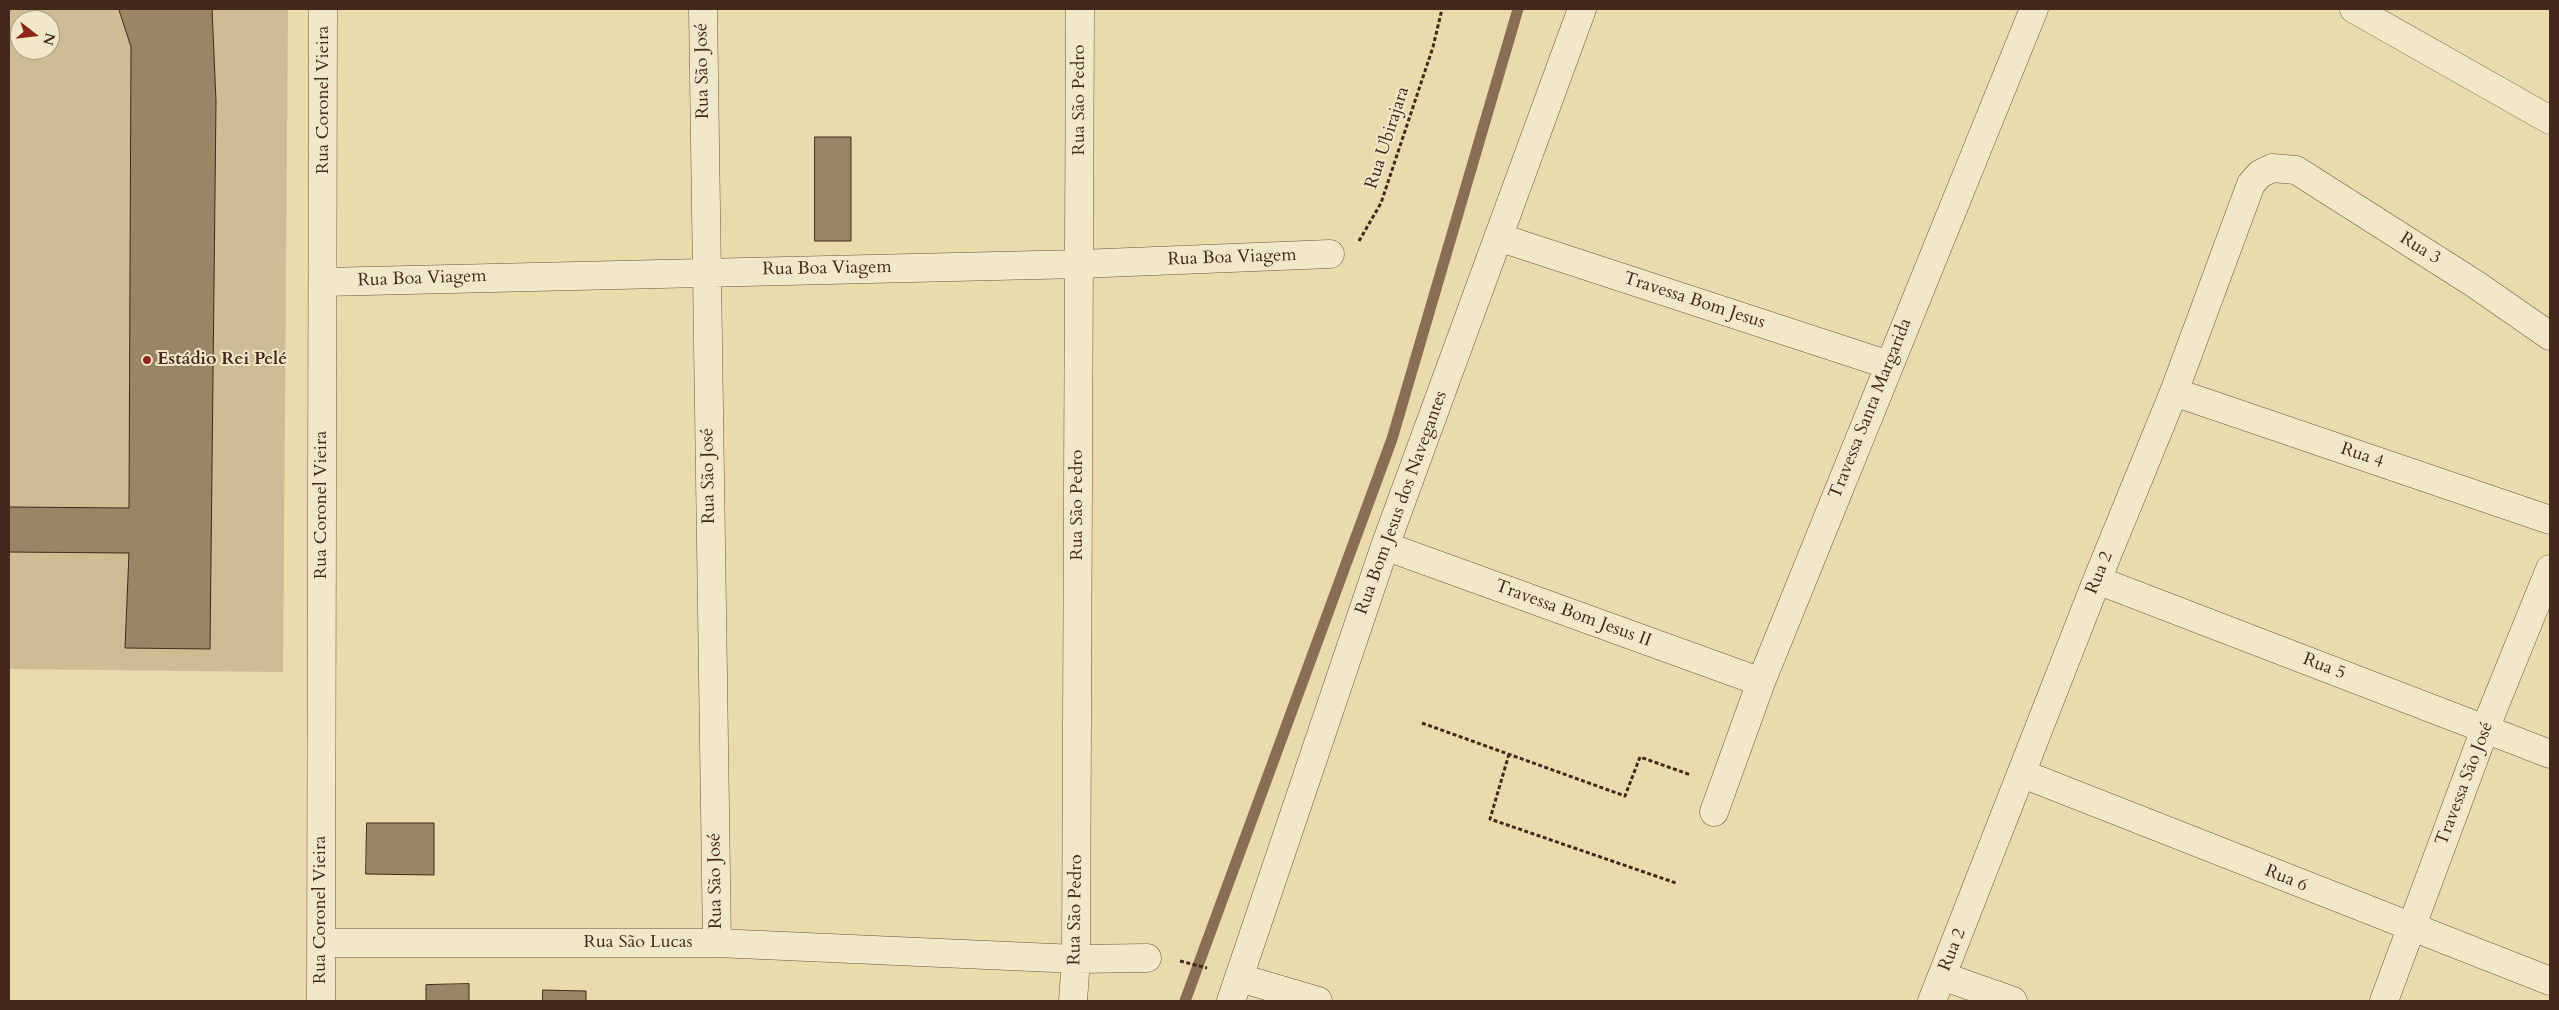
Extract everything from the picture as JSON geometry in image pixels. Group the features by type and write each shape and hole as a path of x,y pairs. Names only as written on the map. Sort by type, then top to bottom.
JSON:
{"street":[{"name":"Rua Coronel Vieira","path":"321,1001 324,282 323,9"},
{"name":"Rua São José","path":"703,9 705,271 717,943"},
{"name":"Rua São Pedro","path":"1073,1001 1076,959 1080,9"},
{"name":"Rua Bom Jesus dos Navegantes","path":"1235,990 1385,546 1582,9"},
{"name":"Travessa Santa Margarida","path":"1714,812 1761,682 2034,9"},
{"path":"2354,9 2550,120"},
{"name":"Rua 2","path":"1932,1001 2023,774 2097,580 2174,392 2251,184 2260,174 2272,168 2287,168"},
{"name":"Rua 3","path":"2287,168 2296,170 2475,284 2550,336"},
{"name":"Travessa Bom Jesus","path":"1498,238 1889,365"},
{"name":"Rua Boa Viagem","path":"324,282 705,271 1080,264 1330,254"},
{"name":"Rua 4","path":"2174,392 2550,520"},
{"name":"Travessa Bom Jesus II","path":"1385,546 1761,682"},
{"name":"Travessa São José","path":"2384,1001 2485,729 2550,569"},
{"name":"Rua 5","path":"2097,580 2550,754"},
{"name":"Rua 6","path":"2023,774 2550,981"},
{"name":"Rua São Lucas","path":"321,943 717,943 1076,959 1147,958"},
{"path":"1942,976 2013,1001"},
{"path":"1235,990 1318,1001"}],"path":[{"name":"Rua Ubirajara","path":"1330,254 1346,251 1361,240 1381,202 1433,48 1442,9"},
{"path":"1422,723 1625,796 1640,757 1724,786"},
{"path":"1509,754 1490,819 1676,883"},
{"path":"1177,960 1212,969"}],"shaded area":[{"name":"Estádio Rei Pelé","path":"9,9 288,9 283,672 9,669"}],"building":[{"path":"119,9 212,9 216,101 210,649 125,648 129,553 9,552 9,507 129,508 131,47"},
{"path":"815,137 851,137 851,241 815,241"},
{"path":"367,823 434,823 434,875 366,874"},
{"path":"469,984 469,1001 426,1001 426,985"},
{"path":"543,990 586,991 586,1001 543,1001"}],"waterway":[{"path":"1185,1001 1392,439 1518,9"}],"place":[{"name":"Estádio Rei Pelé","path":"147,360"}]}
